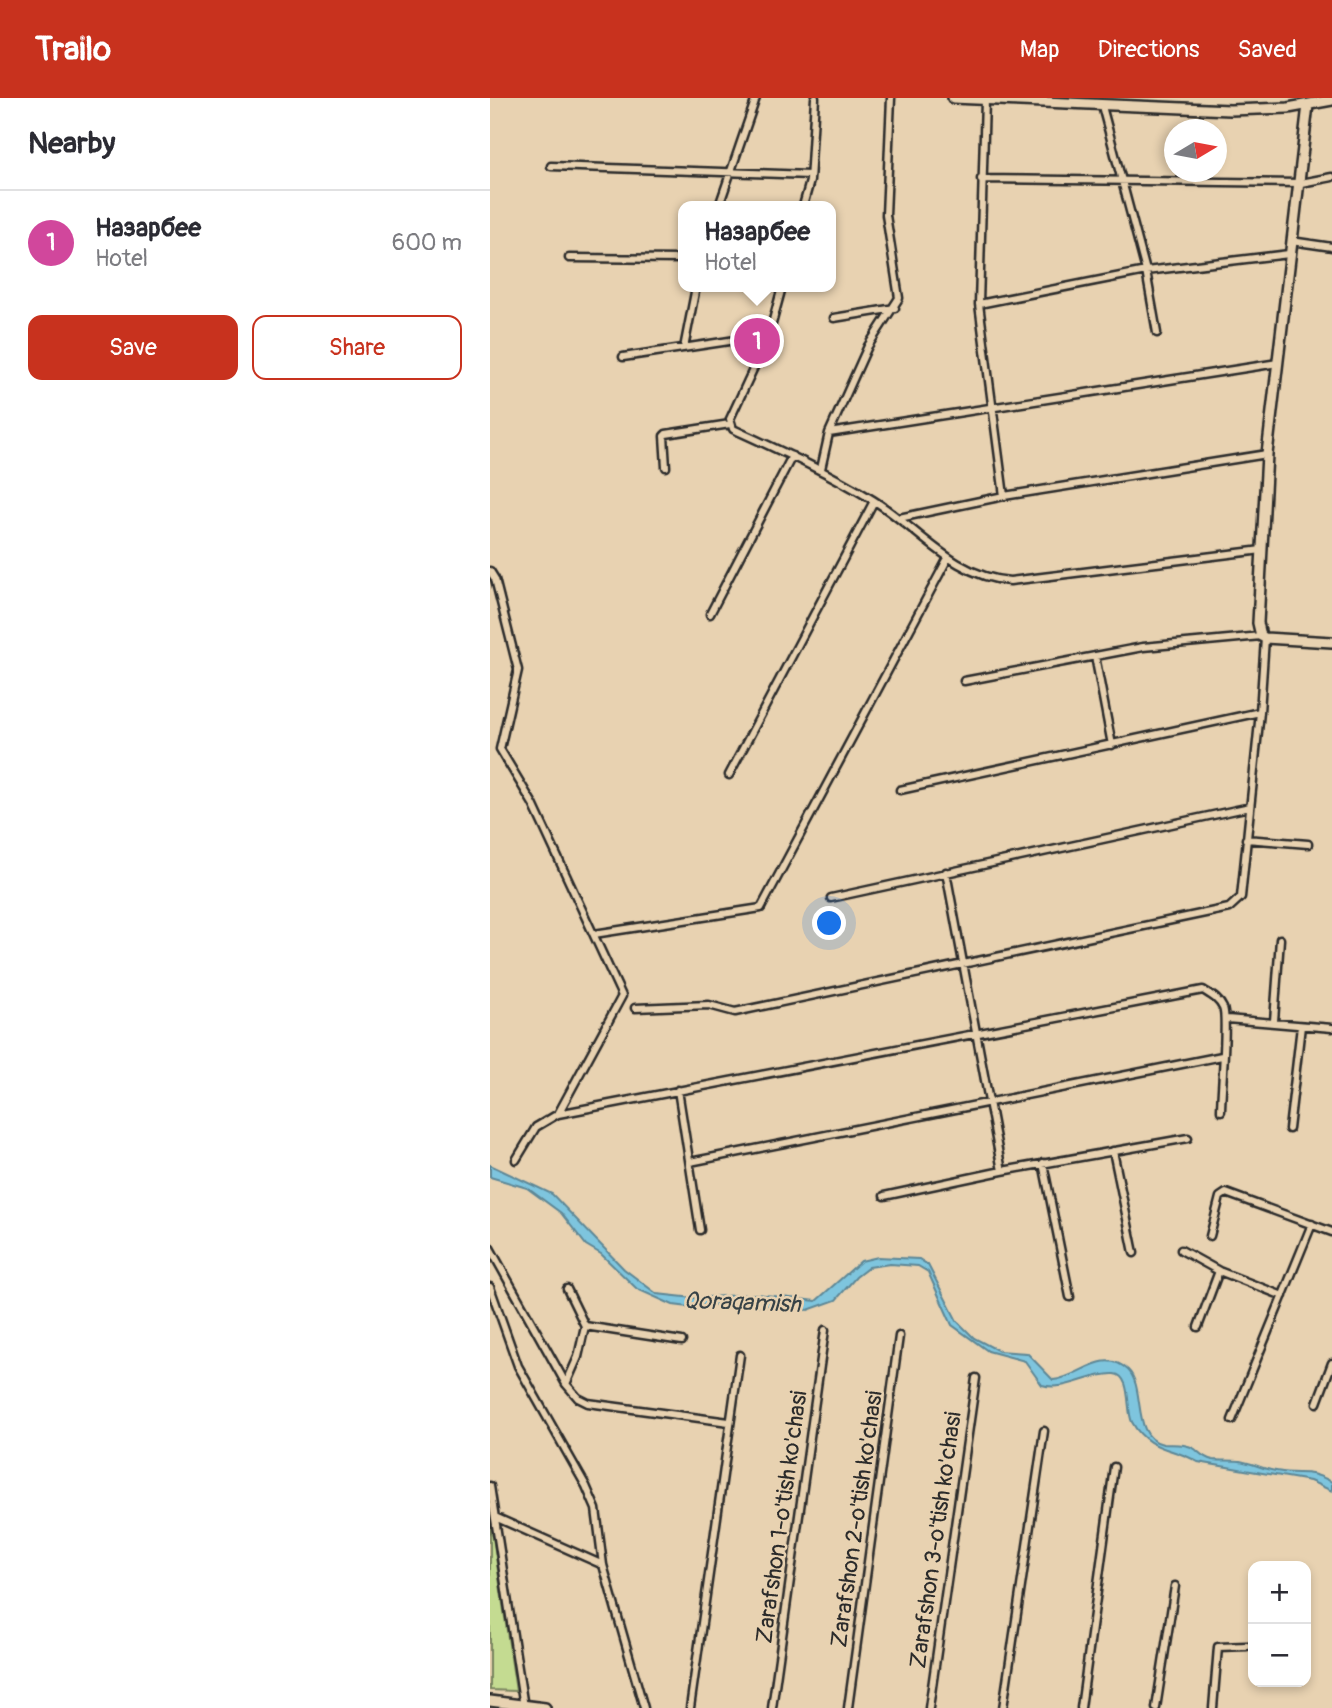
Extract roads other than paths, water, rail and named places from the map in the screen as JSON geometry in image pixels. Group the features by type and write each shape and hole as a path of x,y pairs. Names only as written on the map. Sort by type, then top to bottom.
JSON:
{"street":[{"path":"721,201 756,98"},
{"path":"804,201 810,174 816,98"},
{"path":"821,469 829,433 868,346 899,299 886,215 891,98"},
{"path":"953,98 1102,106 1116,102 1230,110 1308,105 1332,100"},
{"path":"985,100 979,304 1004,496"},
{"path":"635,1008 709,1005 735,1012 1229,908 1241,897 1260,712 1263,637 1258,623 1267,454 1289,254 1301,183 1308,105"},
{"path":"1102,106 1146,271 1157,333"},
{"path":"551,166 810,174"},
{"path":"981,178 1301,183 1332,177"},
{"path":"1291,241 1332,247"},
{"path":"979,304 1146,271 1289,254"},
{"path":"569,258 678,259"},
{"path":"684,348 695,292"},
{"path":"730,424 769,335 781,292"},
{"path":"834,318 895,308"},
{"path":"623,357 769,335"},
{"path":"829,433 1278,363"},
{"path":"730,424 733,429 821,469 899,518 948,558 991,580 1010,581 1262,550"},
{"path":"666,467 666,434 730,424"},
{"path":"899,518 1004,496 1267,454"},
{"path":"710,614 792,456"},
{"path":"729,775 874,501"},
{"path":"594,934 761,908 948,558"},
{"path":"490,571 495,579 518,670 500,749 533,804 622,996 558,1114"},
{"path":"964,681 1143,647 1263,637 1332,642"},
{"path":"1095,656 1112,745"},
{"path":"900,790 1260,712"},
{"path":"831,898 1250,807"},
{"path":"1246,839 1308,844"},
{"path":"946,872 1002,1171"},
{"path":"1274,1021 1280,939"},
{"path":"516,1160 536,1127 558,1114 1203,990 1223,1006 1227,1019 1222,1056 1221,1111"},
{"path":"1227,1019 1332,1028"},
{"path":"1289,1129 1301,1026"},
{"path":"690,1162 1222,1056"},
{"path":"678,1090 700,1230"},
{"path":"884,1196 1043,1163 1188,1138"},
{"path":"1113,1151 1134,1254"},
{"path":"1043,1163 1070,1297"},
{"path":"1210,1236 1220,1197 1226,1193 1332,1232"},
{"path":"1233,1420 1312,1224"},
{"path":"490,1248 566,1384 578,1398 588,1403 730,1422"},
{"path":"1181,1250 1219,1270 1283,1296"},
{"path":"1198,1326 1219,1270"},
{"path":"490,1287 518,1367 586,1486 596,1509 603,1565 644,1708"},
{"path":"566,1384 578,1357 586,1326 567,1289"},
{"path":"586,1326 682,1341"},
{"name":"Zarafshon 1-o'tish ko'chasi","path":"772,1708 825,1330"},
{"name":"Zarafshon 2-o'tish ko'chasi","path":"848,1708 899,1336"},
{"path":"690,1708 740,1355"},
{"path":"1317,1403 1332,1363"},
{"name":"Zarafshon 3-o'tish ko'chasi","path":"929,1708 976,1378"},
{"path":"1003,1708 1044,1431"},
{"path":"1081,1708 1114,1467"},
{"path":"490,1486 524,1707"},
{"path":"495,1517 603,1565"},
{"path":"1156,1708 1175,1586"},
{"path":"1213,1708 1218,1647 1247,1646"},
{"path":"490,1701 545,1708"}],"water":[{"name":"Qoraqamish","path":"490,1165 552,1194 624,1269 657,1294 694,1298 756,1294 816,1301 861,1261 878,1257 919,1259 928,1265 957,1321 974,1338 999,1351 1027,1353 1053,1380 1072,1375 1100,1362 1118,1363 1128,1370 1137,1388 1143,1422 1153,1440 1163,1444 1191,1447 1213,1460 1240,1461 1276,1471 1316,1475 1332,1482 1332,1491 1310,1481 1198,1462 1154,1444 1138,1432 1132,1422 1126,1387 1120,1376 1105,1374 1060,1386 1042,1385 1025,1361 988,1351 952,1325 928,1272 918,1266 890,1264 869,1267 856,1277 836,1300 808,1310 732,1303 689,1307 673,1305 637,1289 601,1254 586,1245 561,1213 527,1188 490,1177"}],"place":[{"name":"Назарбее","path":"757,341"}]}
